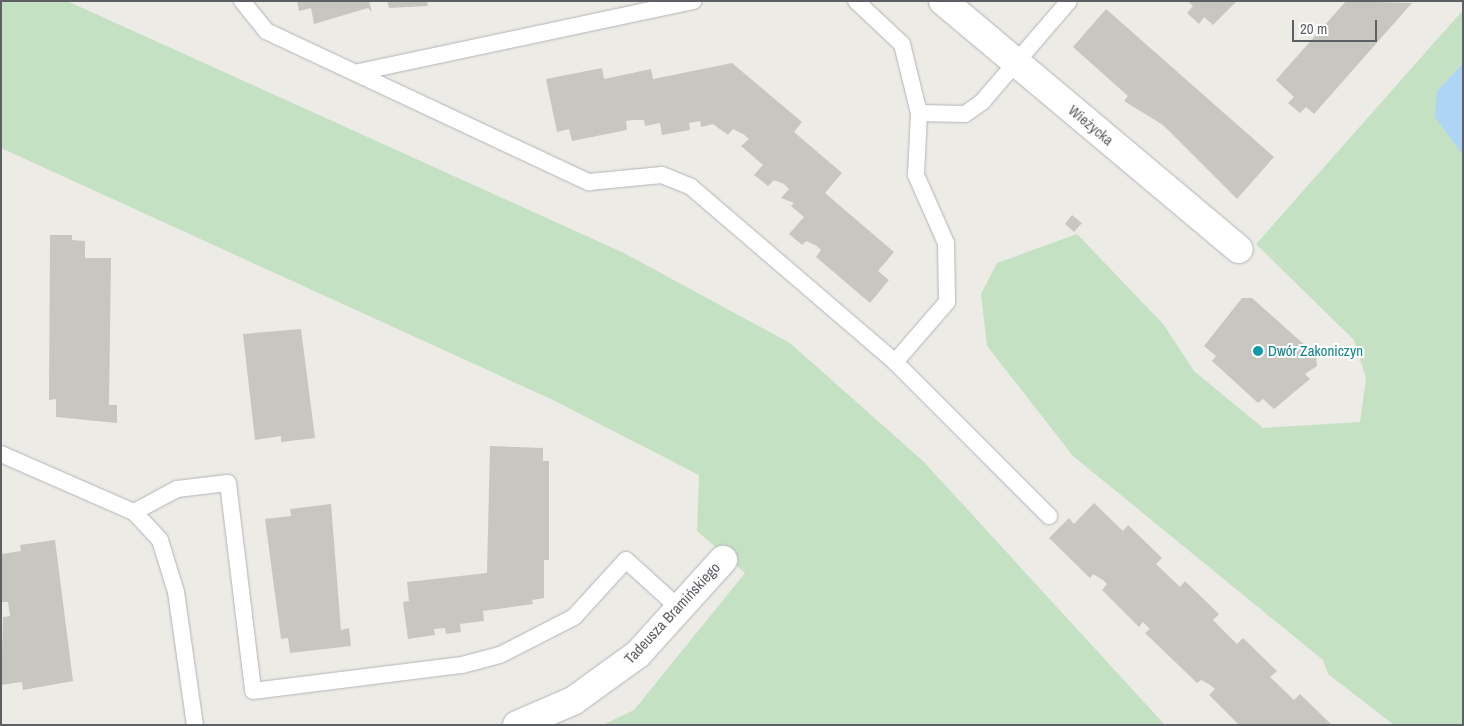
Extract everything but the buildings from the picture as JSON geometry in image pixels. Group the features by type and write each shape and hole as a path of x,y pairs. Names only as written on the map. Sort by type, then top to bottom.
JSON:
{"street":[{"name":"Wieżycka","path":"943,1 1238,249"},
{"name":"Tadeusza Bramińskiego","path":"517,725 573,701 603,682 638,654 723,560"}],"lane":[{"path":"242,1 266,31 358,72 589,182 662,175 691,187 895,362 1049,516"},
{"path":"358,72 694,1"},
{"path":"856,1 902,44 919,113 916,175 946,243 950,288 947,302 930,324 895,362"},
{"path":"919,113 965,114 982,102 1015,61 1069,1"},
{"path":"1,454 134,512 160,540 176,592 195,725"},
{"path":"134,512 177,489 228,483 253,691 462,665 500,655 574,617 626,560 680,609"}],"green space":[{"path":"1,1 67,1 624,253 790,343 924,462 1165,725 603,725 634,710 745,573 697,531 699,475 553,400 1,148"},
{"path":"1463,10 1463,63 1437,91 1463,155 1463,725 1394,725 1328,674 1323,660 1073,456 987,346 981,294 997,263 1077,234 1164,325 1194,371 1263,428 1360,422 1366,378 1354,340 1256,244"}],"water":[{"path":"1463,63 1463,155 1435,117 1437,91"}],"place":[{"name":"Dwór Zakoniczyn","path":"1258,351"}]}
